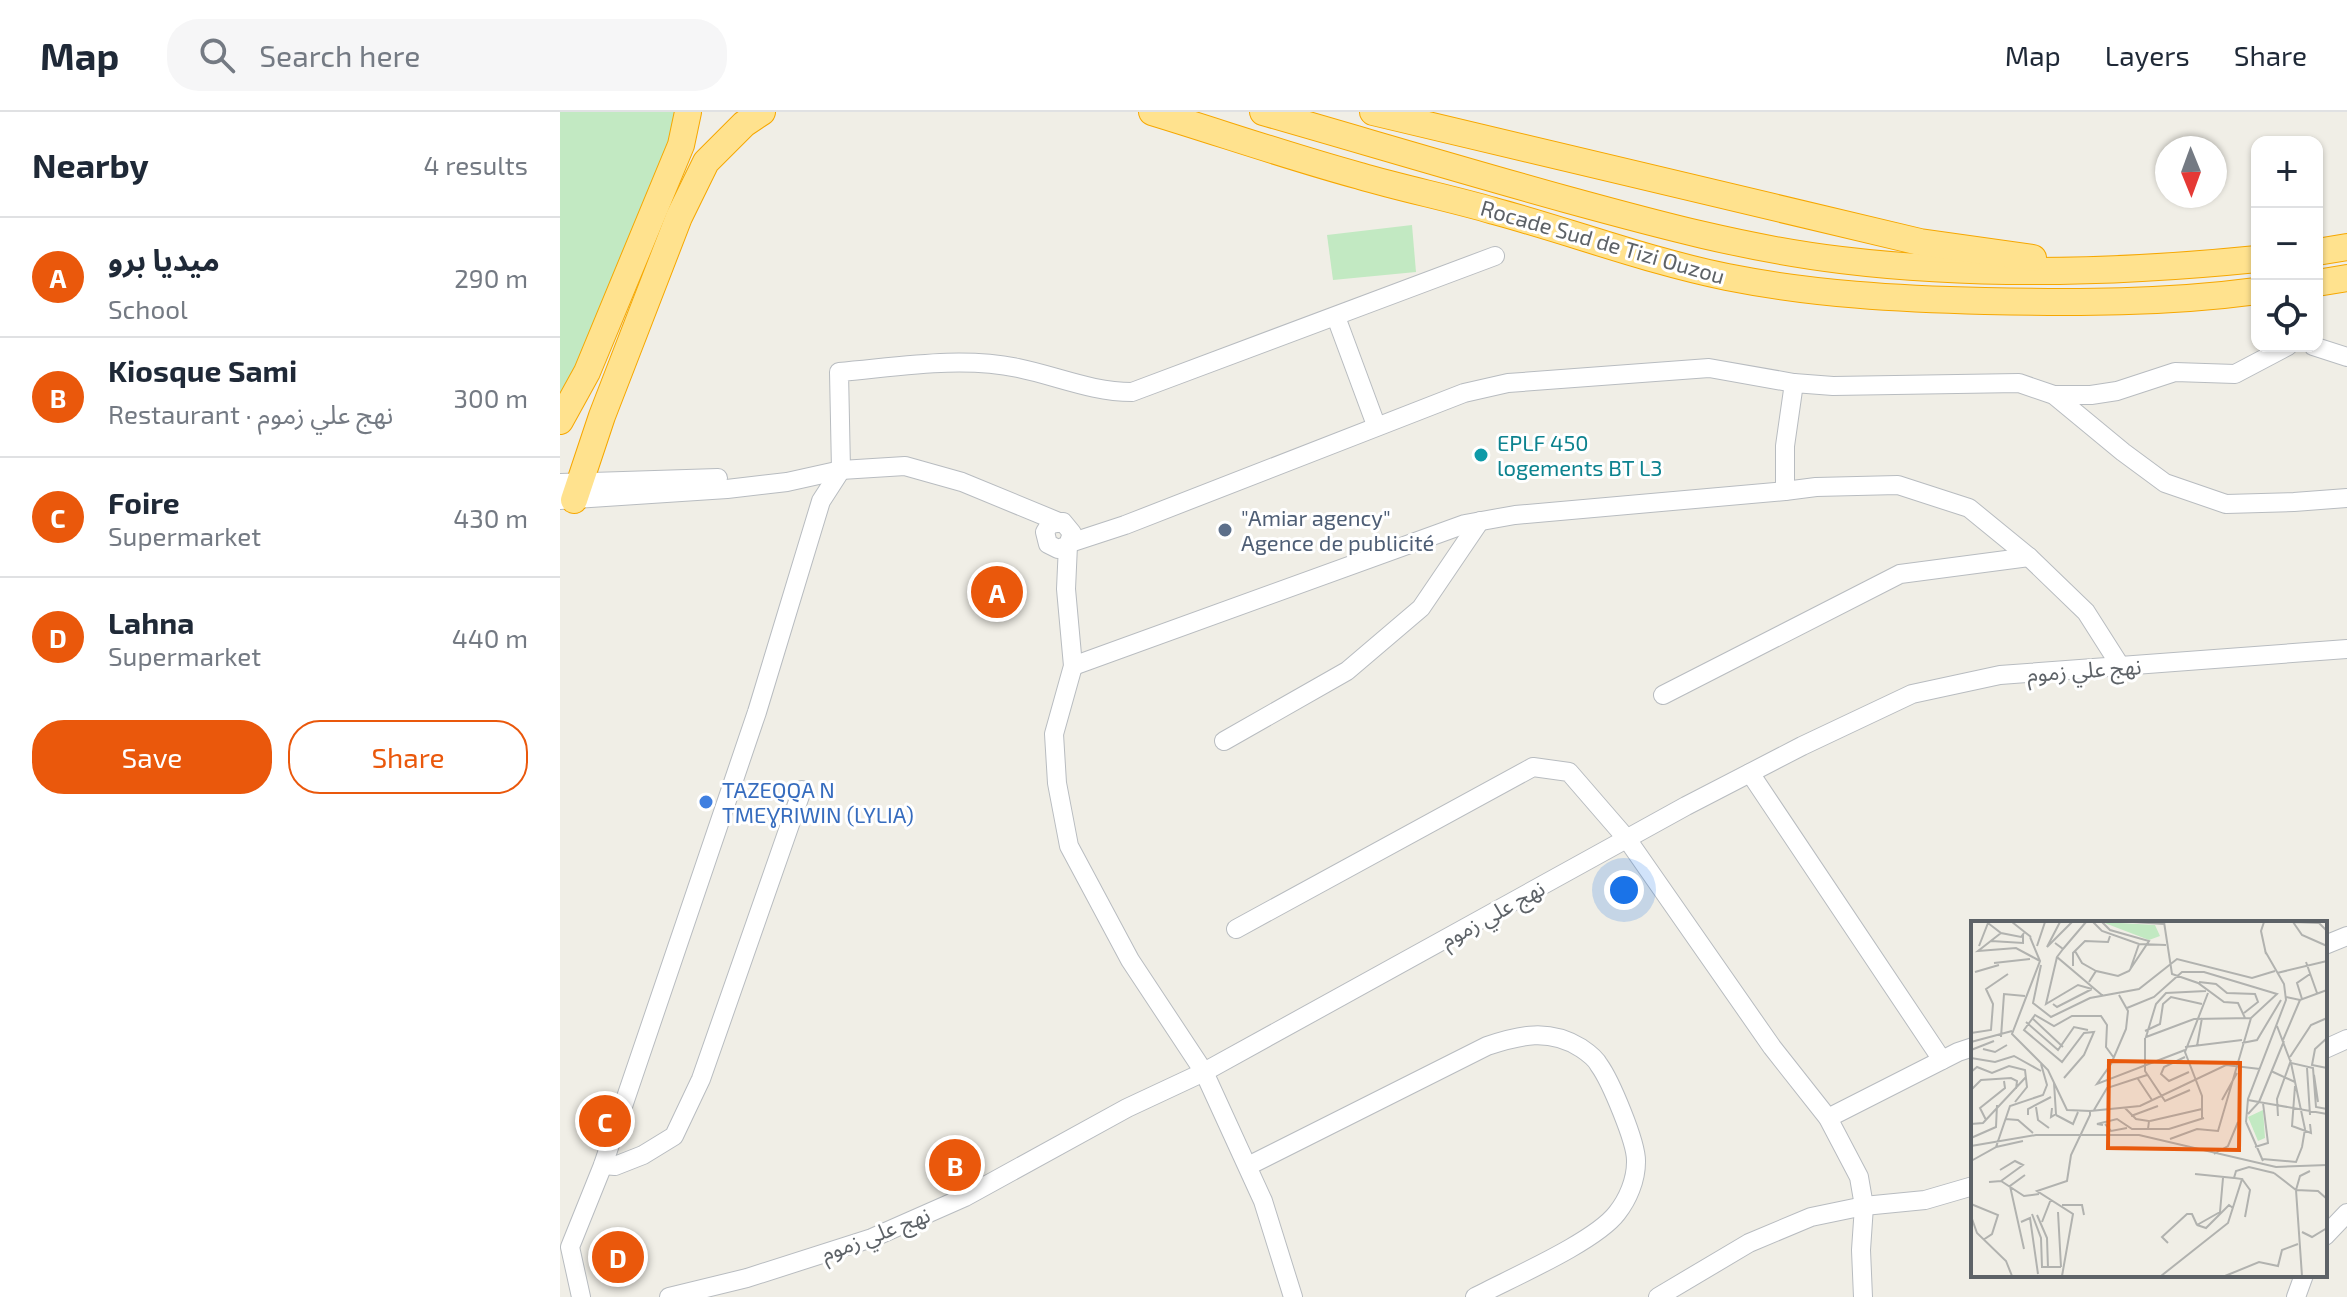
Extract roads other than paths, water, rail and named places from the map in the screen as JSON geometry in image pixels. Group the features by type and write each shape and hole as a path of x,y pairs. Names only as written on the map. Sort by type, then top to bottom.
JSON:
{"highway":[{"path":"560,421 587,372 675,160 688,112"},
{"path":"568,491 679,217 706,162 744,124 762,112"},
{"name":"Rocade Sud de Tizi Ouzou","path":"1152,112 1358,176 1495,211 1639,255 1727,277 1838,294 2050,303 2198,298 2251,292"},
{"name":"Rocade Sud de Tizi Ouzou","path":"1263,112 1654,224 1839,260 1953,270 2026,272 2136,269 2251,259"},
{"path":"1373,112 1920,242 2136,269"},
{"path":"2323,251 2347,247"},
{"path":"2323,282 2347,278"}],"street":[{"path":"581,1297 570,1247 603,1165 757,712 821,501 841,470 839,372 928,364 984,364 1017,368 1108,392 1132,392 1495,256"},
{"path":"1336,317 1376,425"},
{"path":"2323,349 2347,357"},
{"path":"568,491 727,489 841,470 905,466 962,482 1015,505 1037,527 1060,537 1125,525 1376,425 1464,393 1508,383 1709,368 1794,383 1833,386 2019,383 2054,395 2091,395 2117,391 2175,372 2235,374 2277,352"},
{"path":"1785,491 1785,446 1794,383"},
{"path":"2054,395 2165,483 2226,504 2347,498"},
{"path":"1073,666 1465,524 1515,515 1816,487 1898,485 1969,508 2029,557 2086,612 2121,667"},
{"path":"1224,741 1347,671 1421,608 1480,521"},
{"path":"1060,537 1073,666 1054,734 1057,783 1069,846 1130,960 1204,1072 1263,1201 1293,1297"},
{"path":"1663,695 1900,574 2029,557"},
{"name":"نهج علي زموم","path":"669,1297 747,1278 872,1238 965,1197 1127,1108 1204,1072 1750,773 1912,694 2000,675 2347,649"},
{"path":"1236,929 1533,767 1569,772 1627,839 1772,1047 1828,1118 1859,1177 1864,1206 1861,1250 1863,1297"},
{"path":"1750,773 1942,1060"},
{"path":"603,1165 615,1166 629,1161 674,1136 701,1079 802,790"},
{"path":"2327,944 2347,936"},
{"path":"1248,1166 1487,1046 1521,1035 1549,1036 1580,1047 1599,1064 1631,1136 1636,1161 1630,1192 1617,1214 1598,1231 1475,1297"},
{"path":"2327,1048 2347,1039"},
{"path":"1828,1118 1971,1048"},
{"path":"1658,1297 1749,1243 1811,1217 1864,1206 1925,1200 1971,1187"},
{"path":"2327,1234 2347,1213"},
{"path":"2296,1297 2303,1277"}],"place":[{"name":"EPLF 450 logements BT L3","path":"1481,455"},
{"name":"\"Amiar agency\" Agence de publicité","path":"1225,530"},
{"name":"ميديا برو","path":"997,592"},
{"name":"TAZEQQA N TMEƔRIWIN (LYLIA)","path":"706,802"},
{"name":"Foire","path":"605,1121"},
{"name":"Kiosque Sami","path":"955,1165"},
{"name":"Lahna","path":"618,1257"}]}
